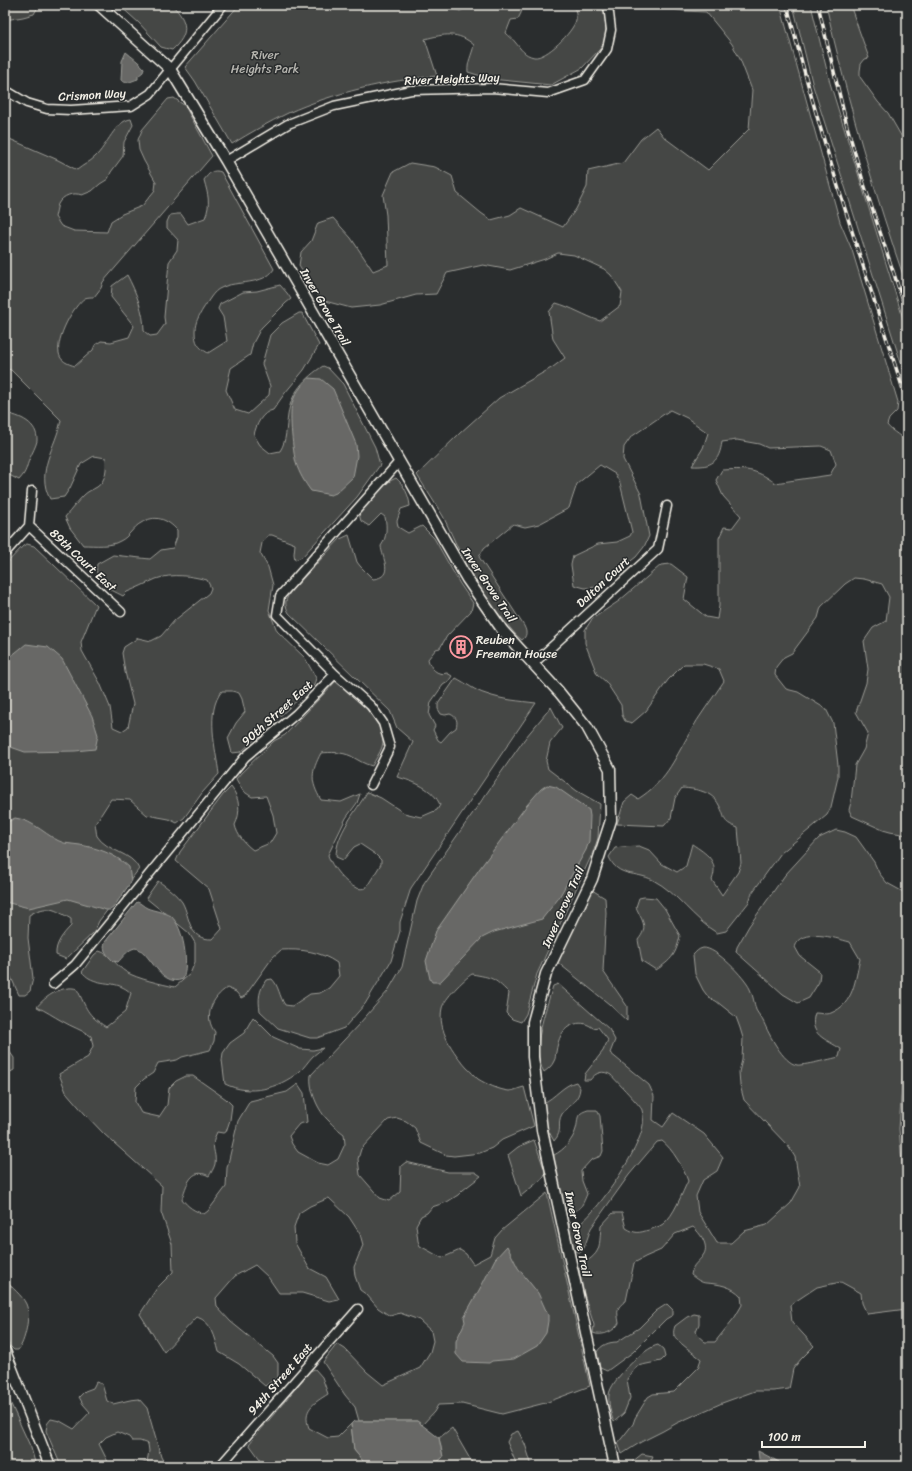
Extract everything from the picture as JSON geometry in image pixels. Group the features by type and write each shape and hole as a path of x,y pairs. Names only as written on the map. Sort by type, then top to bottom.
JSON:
{"street":[{"name":"Inver Grove Trail","path":"100,5 170,69 226,161 467,579 503,631 559,692 587,727 610,769 610,820 592,878 546,974 533,1022 533,1057 542,1130 615,1466"},
{"path":"170,69 223,5"},
{"name":"River Heights Way","path":"226,161 288,124 334,106 411,90 492,88 548,93 585,80 607,49 611,30 608,5"},
{"name":"Crismon Way","path":"5,90 27,103 47,109 71,110 131,106 150,94 170,69"},
{"path":"371,785 390,747 383,723 371,706 335,674 277,615 280,596 399,462"},
{"path":"5,553 29,526 32,491"},
{"name":"Dalton Court","path":"533,664 658,549 667,506"},
{"name":"89th Court East","path":"29,526 122,612"},
{"name":"90th Street East","path":"53,984 75,964 245,757 296,714 335,674"},
{"name":"94th Street East","path":"220,1466 358,1308"},
{"path":"5,1351 50,1466"}],"green space":[{"path":"5,5 39,5 34,14 5,20"},
{"path":"119,5 172,5 184,22 185,28 182,38 172,50 161,47 139,23"},
{"name":"River Heights Park","path":"239,5 447,5 460,11 472,5 523,5 518,19 511,20 506,33 523,51 534,57 545,54 565,38 576,20 574,5 601,5 605,10 606,31 605,40 600,49 582,68 551,85 491,79 468,72 474,45 462,37 451,35 425,39 437,76 380,84 323,99 281,116 232,144 195,81 185,67"},
{"path":"648,5 780,5 840,222 852,250 898,402 897,411 889,419 887,425 903,438 907,444 907,835 883,830 852,816 849,810 855,765 864,749 868,733 856,712 866,683 868,669 864,641 873,628 886,621 889,597 882,584 854,578 845,584 821,607 818,618 792,653 784,657 776,667 775,675 786,689 798,692 826,709 833,723 838,777 831,807 827,815 781,853 752,893 749,902 726,931 717,933 700,921 662,885 646,877 622,871 613,864 609,857 615,848 639,846 649,850 662,864 677,872 686,866 692,844 707,855 713,863 714,873 712,880 722,895 738,872 741,863 738,828 732,826 726,821 716,800 703,792 682,788 675,798 671,818 664,826 617,824 624,802 632,795 638,799 648,792 656,785 668,770 697,721 724,681 719,669 703,664 684,664 668,680 646,711 632,723 625,721 622,715 621,705 606,682 597,674 585,643 585,630 592,619 619,601 661,565 671,564 688,577 684,599 706,617 717,619 719,606 719,538 724,527 732,528 741,516 723,496 716,480 722,470 749,470 761,474 775,483 830,475 836,464 831,450 821,446 768,448 759,444 737,440 722,442 719,454 713,462 705,465 692,466 703,448 708,433 687,418 670,410 631,437 624,447 623,459 641,494 649,536 644,547 636,557 597,587 585,588 574,585 571,565 573,556 598,544 617,542 630,536 632,532 620,483 615,474 600,465 577,484 569,508 539,524 525,527 513,524 484,548 479,557 524,626 526,634 522,640 516,635 476,587 443,516 417,475 499,398 553,367 565,358 553,339 549,312 556,303 600,321 620,306 622,292 611,275 604,269 574,255 558,253 545,259 510,270 483,265 447,273 436,294 416,295 380,305 351,308 321,300 299,266 301,252 311,241 318,223 333,218 351,238 373,271 388,265 386,215 383,195 393,172 410,163 435,167 452,176 457,193 491,220 510,215 521,208 563,227 576,209 587,187 588,171 623,163 641,139 656,127 665,138 708,170 749,129 752,90 740,59 732,44 706,12 684,11"},
{"path":"793,5 811,5 830,83 907,331 907,382 813,86"},
{"path":"826,5 850,5 869,58 865,59 861,64 860,77 888,113 907,146 907,287 862,147"},
{"path":"174,98 185,106 212,156 103,282 101,288 94,297 85,298 75,308 66,323 60,339 59,353 61,358 67,363 75,366 93,350 95,345 101,341 111,342 129,337 134,326 111,297 112,286 127,275 139,302 143,317 144,331 150,336 157,335 165,324 164,317 169,262 177,250 178,240 167,228 167,222 170,215 177,214 181,214 188,224 205,218 207,213 208,195 204,180 211,172 221,172 274,269 264,278 218,289 203,309 196,322 196,342 208,353 227,341 223,317 218,309 220,304 243,292 257,291 280,285 291,299 261,328 253,343 250,355 231,368 226,390 235,410 248,414 269,395 270,386 262,364 270,335 282,323 299,313 302,313 319,345 304,370 273,410 266,413 260,420 254,435 260,445 270,453 280,451 285,438 292,399 300,386 310,375 323,366 328,368 343,384 375,447 380,465 357,497 302,557 295,560 295,544 272,535 268,535 262,543 260,553 268,567 273,585 269,610 277,631 305,658 316,678 314,685 241,752 232,753 228,738 236,723 245,712 239,693 222,691 217,699 213,720 214,742 219,774 202,793 184,818 177,823 169,819 147,815 130,800 111,799 95,824 97,836 107,846 131,859 136,863 139,869 99,921 94,932 66,959 56,955 56,951 60,939 71,926 71,919 51,909 41,910 29,915 28,938 33,978 30,991 25,995 19,995 5,964 5,565 23,546 27,544 34,546 96,605 81,642 82,651 100,683 110,707 113,727 122,731 128,727 133,704 122,653 124,647 138,638 151,641 161,636 175,620 209,593 211,588 207,580 188,576 169,576 156,579 127,592 123,596 107,588 100,581 97,571 97,564 113,555 150,559 161,550 173,548 177,537 177,530 173,526 156,518 146,520 138,525 126,537 116,543 83,545 70,528 65,517 84,495 100,484 104,478 106,470 106,458 94,456 81,464 70,488 64,497 50,499 46,489 46,469 61,420 11,370 5,368 5,137 77,170 95,157 120,124 131,119 133,125 124,142 123,156 111,172 108,179 92,191 82,195 72,194 65,196 58,204 55,217 61,226 74,231 107,232 111,221 122,214 142,206 155,190 156,182 139,150 138,140 142,130 168,99"},
{"path":"5,413 27,421 35,429 37,435 36,445 25,472 19,480 5,473"},
{"path":"396,478 406,490 410,506 401,509 397,521 398,527 408,533 422,526 434,538 460,584 473,603 471,611 447,636 440,648 436,649 428,659 434,670 443,674 447,673 452,676 448,682 443,685 431,702 429,715 435,726 433,730 438,740 441,742 456,728 456,718 450,714 441,714 438,709 438,704 456,678 478,691 498,698 536,703 411,888 400,922 400,931 391,961 365,1004 344,1028 317,1038 310,1038 278,1028 260,1011 260,995 266,980 272,979 285,1005 292,1006 310,994 320,993 329,988 339,976 337,963 331,959 317,953 296,950 281,950 273,957 245,996 241,998 236,992 227,988 213,1002 210,1020 211,1026 215,1032 214,1041 210,1050 182,1057 177,1060 158,1063 153,1073 136,1087 135,1102 141,1113 159,1117 167,1105 169,1088 176,1081 186,1076 193,1076 226,1099 232,1105 230,1120 226,1132 217,1132 215,1137 213,1146 215,1164 209,1176 203,1174 194,1175 190,1179 185,1189 182,1199 197,1212 204,1214 208,1211 226,1187 227,1168 238,1121 250,1101 287,1092 298,1084 304,1093 307,1122 299,1124 289,1136 292,1144 298,1152 318,1163 328,1165 338,1159 345,1144 344,1134 321,1112 311,1087 311,1075 388,991 402,967 417,901 424,883 526,737 551,707 562,728 550,743 546,761 548,769 577,791 600,804 598,838 594,850 537,974 526,1014 521,1022 512,1019 506,1013 509,993 504,988 492,979 472,974 446,1000 442,1008 441,1016 447,1040 462,1062 477,1078 489,1085 505,1090 511,1091 524,1087 534,1126 502,1140 492,1148 480,1153 454,1156 446,1155 421,1143 415,1128 406,1121 397,1118 388,1120 361,1149 358,1159 360,1175 380,1198 389,1201 400,1192 401,1166 406,1162 448,1172 475,1172 481,1176 447,1202 432,1207 427,1213 421,1216 416,1225 420,1246 442,1258 460,1250 466,1254 473,1264 490,1255 495,1238 502,1230 547,1193 590,1386 545,1403 502,1414 462,1404 438,1405 434,1412 422,1425 417,1421 359,1421 355,1407 323,1362 337,1344 345,1349 367,1372 383,1385 420,1368 430,1352 433,1341 431,1331 419,1320 400,1313 390,1316 378,1308 367,1295 360,1290 355,1276 354,1267 363,1245 360,1234 349,1217 329,1198 310,1206 299,1213 294,1227 295,1243 309,1268 326,1277 339,1299 329,1301 302,1293 279,1293 268,1277 255,1265 235,1276 216,1298 217,1307 231,1322 273,1356 278,1363 278,1377 265,1386 239,1364 219,1352 209,1326 202,1319 197,1317 164,1352 140,1314 157,1288 173,1272 172,1244 161,1212 162,1186 104,1134 66,1092 59,1074 88,1057 93,1046 91,1036 37,1007 44,999 55,992 66,988 72,988 77,989 91,1015 106,1027 125,1012 131,993 120,986 88,978 82,972 94,955 99,951 110,957 126,972 157,983 175,987 190,974 195,962 195,943 189,933 146,898 158,881 177,896 182,902 191,927 198,936 213,939 222,929 209,889 176,861 180,852 223,795 231,787 234,791 239,806 235,825 239,836 253,850 270,843 276,833 273,815 266,796 252,797 243,791 236,779 274,741 285,735 336,681 368,710 380,729 383,738 382,747 372,766 351,756 333,752 321,753 315,766 313,776 314,782 321,800 341,802 360,794 357,803 346,818 328,855 332,864 348,883 359,889 366,888 381,864 381,860 375,854 360,844 354,847 343,860 336,857 339,840 343,831 367,792 381,798 404,813 421,817 437,810 440,805 433,794 416,783 397,777 413,742 397,728 390,711 289,613 286,607 286,600 291,591 340,539 349,535 357,562 360,566 373,579 380,578 384,575 386,566 381,546 386,532 385,517 381,514 369,526 361,521 359,514 361,509 374,493 385,484"},
{"path":"836,830 856,837 887,883 907,894 907,1049 902,1084 899,1129 907,1219 907,1309 867,1314 862,1303 861,1293 841,1282 817,1287 790,1305 792,1322 814,1346 793,1369 789,1389 755,1391 722,1403 677,1423 622,1454 618,1443 633,1424 648,1397 653,1394 674,1392 698,1368 701,1359 675,1338 675,1326 687,1317 694,1314 699,1315 699,1324 696,1331 697,1335 705,1342 715,1342 735,1317 742,1305 741,1296 734,1290 720,1285 704,1283 691,1275 693,1268 705,1251 705,1243 703,1239 693,1227 675,1234 661,1250 634,1263 626,1301 620,1305 618,1310 619,1323 611,1331 604,1334 593,1333 594,1325 584,1294 579,1269 580,1266 592,1257 598,1250 601,1226 613,1213 622,1213 626,1228 632,1231 642,1232 660,1226 671,1216 688,1181 674,1154 662,1141 657,1142 629,1175 591,1228 584,1248 581,1252 577,1252 572,1249 569,1225 571,1222 581,1223 608,1192 635,1148 643,1125 643,1119 641,1108 611,1075 602,1072 595,1075 590,1080 584,1080 585,1074 603,1051 608,1040 598,1027 593,1028 587,1024 580,1023 567,1028 559,1039 553,1063 544,1072 540,1063 539,1041 543,1018 553,986 558,984 609,1029 615,1040 610,1053 649,1085 654,1096 653,1120 663,1127 673,1113 704,1134 723,1157 717,1171 703,1180 696,1196 698,1212 717,1243 731,1243 744,1231 767,1225 791,1203 800,1187 795,1157 788,1146 744,1100 740,1085 739,1072 742,1060 743,1038 740,1028 736,1017 716,1001 709,998 703,990 695,974 693,955 701,948 709,949 730,964 750,989 756,1010 773,1041 782,1054 792,1063 797,1065 805,1064 839,1057 841,1049 820,1036 816,1031 813,1020 815,1013 829,1014 845,1004 849,997 855,983 860,959 850,942 836,938 819,936 804,937 799,941 795,947 800,956 820,972 819,982 809,998 798,1003 783,994 736,952 737,947 749,926 785,875 819,838"},
{"path":"592,890 605,898 606,913 603,971 627,1006 627,1021 609,1004 557,962"},
{"path":"639,898 656,898 665,909 680,936 677,948 670,960 656,970 642,961 638,940 644,928 636,907"},
{"path":"253,1017 273,1037 300,1049 313,1050 323,1048 313,1056 303,1069 282,1083 263,1089 254,1090 234,1088 225,1084 222,1060 223,1053 230,1043 244,1033"},
{"path":"5,1045 14,1058 14,1070 5,1075"},
{"path":"576,1082 580,1088 578,1096 562,1114 560,1118 559,1134 554,1141 547,1128 543,1103 567,1086"},
{"path":"588,1110 597,1110 600,1116 603,1151 601,1156 591,1160 581,1171 582,1181 587,1194 581,1206 577,1210 569,1211 564,1209 553,1160 554,1155 565,1147 573,1137 579,1115"},
{"path":"534,1140 545,1171 544,1177 521,1196 508,1155 518,1147"},
{"path":"5,1280 22,1297 26,1304 28,1314 28,1321 23,1341 18,1350 14,1350 5,1338"},
{"path":"667,1304 673,1310 673,1315 666,1319 633,1352 607,1371 600,1368 597,1352 601,1347 608,1343 617,1342 639,1328 656,1311"},
{"path":"658,1345 663,1349 665,1357 661,1361 637,1366 627,1379 630,1398 624,1413 614,1422 609,1395 615,1382 637,1358 652,1347"},
{"path":"315,1369 322,1377 328,1394 318,1400 308,1411 307,1421 309,1428 328,1438 338,1437 351,1424 354,1450 367,1466 265,1466 249,1444 310,1371"},
{"path":"96,1382 102,1384 107,1401 113,1404 139,1399 147,1408 161,1457 166,1466 130,1466 147,1462 149,1451 148,1444 140,1441 132,1441 129,1437 117,1432 106,1437 99,1444 110,1466 61,1466 46,1431 47,1424 51,1419 60,1421 74,1429 90,1412 79,1397 85,1391 93,1388"},
{"path":"5,1391 31,1448 36,1466 5,1466"},
{"path":"452,1428 474,1466 433,1466 443,1457 439,1438"},
{"path":"518,1431 525,1444 532,1466 516,1466 507,1442 511,1434"},
{"path":"642,1454 653,1456 648,1466 627,1466"}],"shaded area":[{"path":"126,52 144,68 143,72 138,76 138,79 131,82 121,80 122,61"},
{"path":"308,378 321,379 333,389 356,444 357,456 353,477 336,493 331,495 311,491 300,474 295,458 291,425 291,410 296,393"},
{"path":"26,644 48,647 62,659 92,716 98,735 95,749 25,752 5,745 5,661"},
{"path":"547,785 556,787 589,810 590,816 589,841 586,850 558,899 542,919 494,932 482,938 440,982 432,982 426,961 436,931 480,868 527,805 541,789"},
{"path":"15,818 22,819 35,825 58,841 100,850 124,862 129,867 131,882 113,908 106,910 68,899 29,908 5,902 5,823"},
{"path":"137,902 147,908 171,916 175,922 182,937 184,946 185,972 183,979 174,981 167,978 143,952 137,948 130,950 118,962 113,961 106,952 104,948 105,942"},
{"path":"507,1246 518,1268 538,1293 548,1315 546,1333 537,1346 514,1359 492,1361 489,1363 463,1362 456,1354 456,1341 465,1322 464,1317 495,1259"},
{"path":"354,1421 417,1421 439,1438 443,1457 433,1466 367,1466 354,1450 351,1424"},
{"path":"758,1451 779,1462 784,1466 760,1466"}],"railway":[{"path":"787,5 828,155 907,402"},
{"path":"818,5 847,126 863,181 907,313"}],"place":[{"name":"Reuben Freeman House","path":"461,647"}]}
